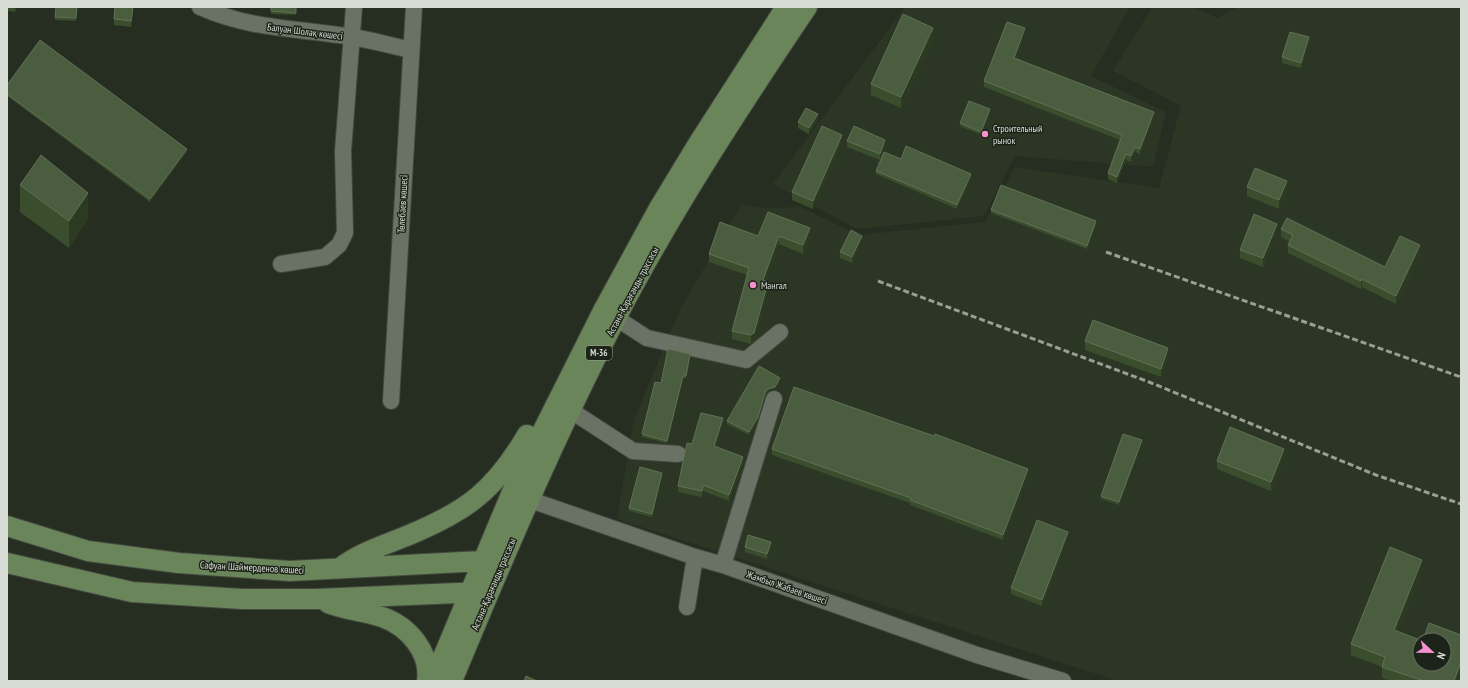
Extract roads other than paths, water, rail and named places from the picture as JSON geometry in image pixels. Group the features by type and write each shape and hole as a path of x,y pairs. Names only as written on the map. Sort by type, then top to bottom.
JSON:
{"main road":[{"name":"Астана-Қарағанды трассасы","path":"565,405 604,308 658,210 698,144 786,7"},
{"name":"Астана-Қарағанды трассасы","path":"433,681 479,592 520,496 565,405 616,318 676,210 807,7"},
{"path":"339,568 355,556 447,519 468,505 492,484 514,458 539,415 565,405"},
{"name":"Сафуан Шаймерденов көшесі","path":"7,526 88,551 179,563 290,571 339,568 490,565"},
{"path":"7,563 132,592 242,599 316,599 479,592"},
{"name":"Астана-Қарағанды трассасы","path":"452,681 479,592"},
{"path":"316,599 340,608 383,617 396,624 412,636 424,654 427,681"}],"street":[{"name":"Балуан Шолақ көшесі","path":"200,7 218,15 252,24 352,37 411,50"},
{"path":"281,264 325,257 339,245 345,233 343,151 354,7"},
{"name":"Төлебаев көшесі","path":"391,401 414,7"},
{"path":"616,318 647,338 746,360 780,332"},
{"path":"723,565 774,399"},
{"path":"565,405 634,450 678,454"},
{"name":"Жамбыл Жабаев көшесі","path":"520,496 696,558 723,565 977,655 1063,681"},
{"path":"686,607 696,558"}],"railway":[{"path":"1106,252 1461,377"},
{"path":"878,281 1149,382 1376,475 1461,504"}],"place":[{"name":"Строительный рынок","path":"985,134"},
{"name":"Мангал","path":"753,285"}]}
